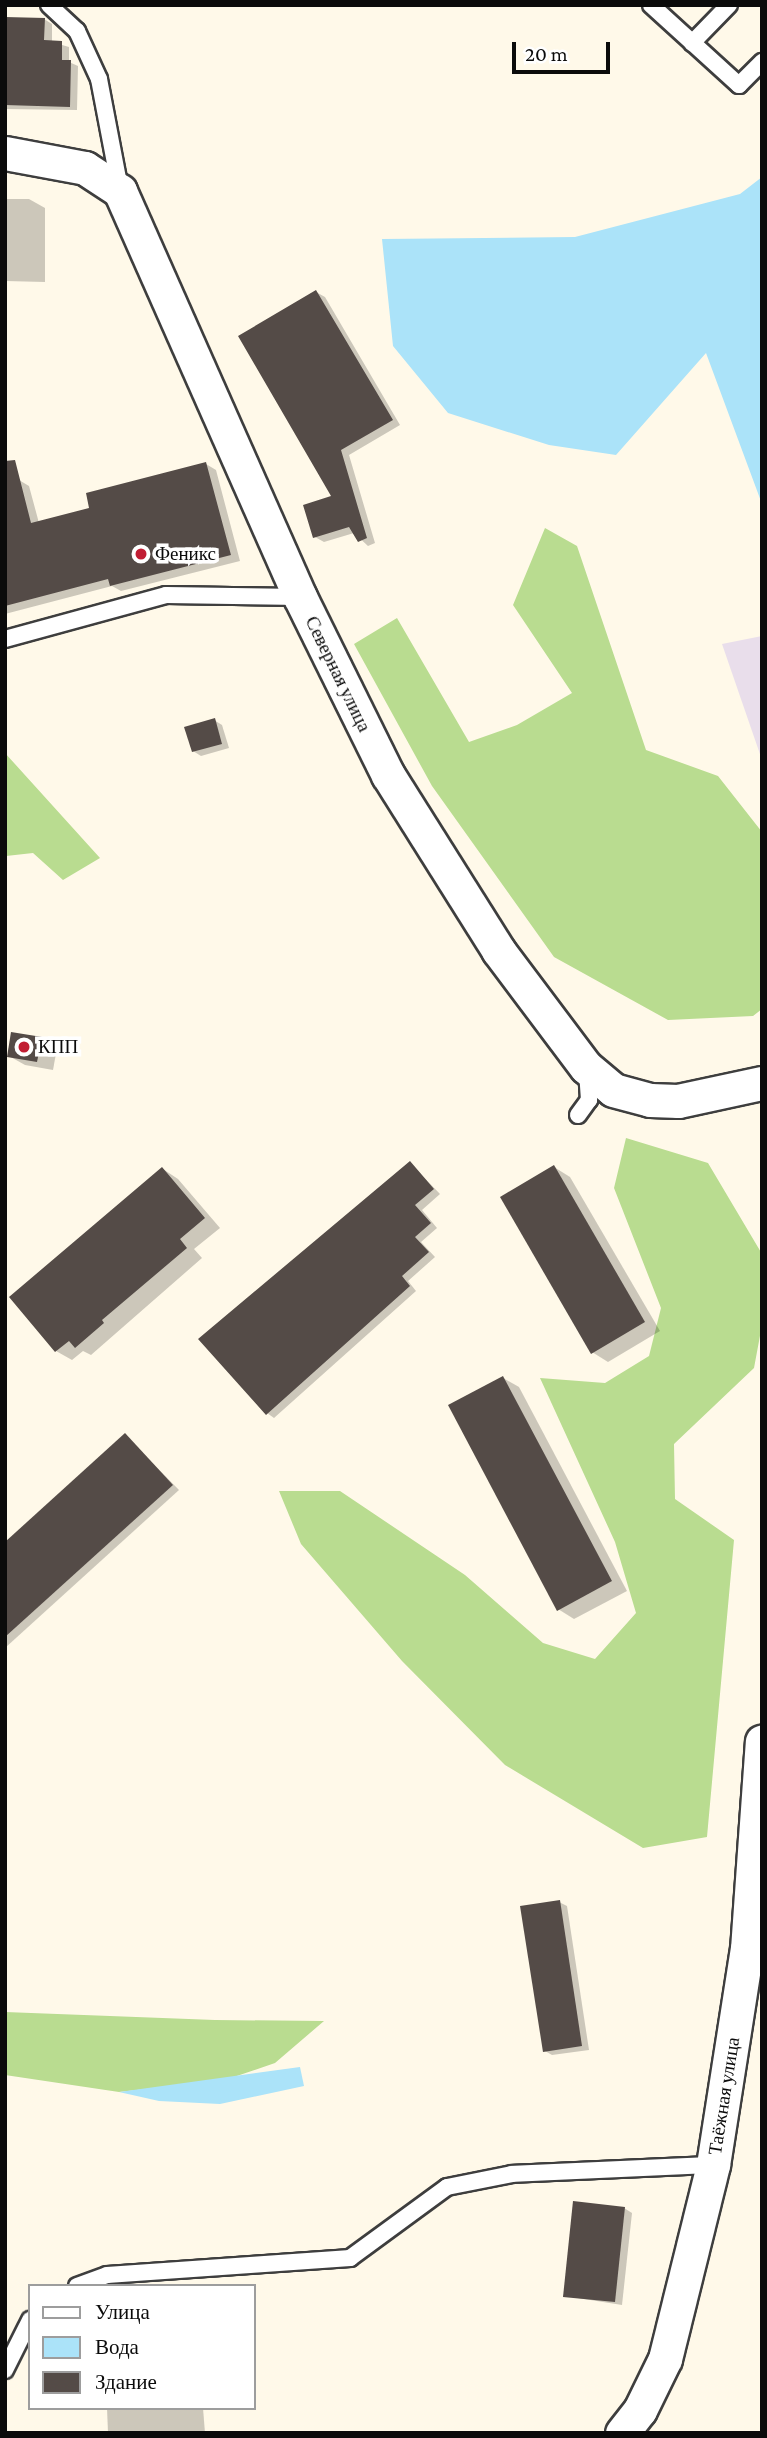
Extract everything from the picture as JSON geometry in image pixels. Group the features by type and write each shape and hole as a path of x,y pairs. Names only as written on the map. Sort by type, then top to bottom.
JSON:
{"street":[{"path":"5,153 85,168 120,191"},
{"name":"Северная улица","path":"120,191 300,597 388,775 498,950 586,1067 613,1090 650,1100 678,1101 762,1083"},
{"name":"Таёжная улица","path":"622,2433 640,2410 665,2360 713,2165 754,1950 762,1742"}],"lane":[{"path":"49,5 76,31 99,79 120,191"},
{"path":"651,5 739,85 762,61"},
{"path":"692,43 729,5"},
{"path":"5,639 166,595 300,597"},
{"path":"578,1115 591,1087 586,1067"},
{"path":"82,2284 107,2274 350,2258 447,2188 512,2174 713,2165"},
{"path":"5,2370 28,2324"}],"shaded area":[{"path":"762,636 762,760 722,644"}],"green space":[{"path":"545,528 577,546 646,750 718,776 762,832 762,1009 753,1016 668,1020 554,957 432,786 354,644 397,618 469,742 517,725 572,693 513,605"},
{"path":"5,753 100,858 63,880 33,853 6,856"},
{"path":"626,1138 708,1163 762,1254 762,1325 754,1368 674,1444 675,1499 734,1540 707,1837 643,1848 505,1765 402,1661 301,1544 279,1491 340,1491 465,1575 543,1643 595,1659 636,1613 615,1542 540,1378 605,1383 649,1356 661,1308 614,1188"},
{"path":"5,2012 324,2021 275,2063 225,2080 119,2092 5,2075"}],"water":[{"path":"762,177 762,504 706,353 616,455 549,445 448,413 393,346 382,239 575,237 740,194"},
{"path":"300,2067 304,2086 220,2104 159,2101 119,2092"}],"building":[{"path":"5,17 45,18 44,40 62,41 62,60 71,60 70,107 5,105"},
{"path":"316,290 393,420 341,450 367,538 358,542 349,527 313,538 303,505 331,496 238,336"},
{"path":"15,460 31,523 89,508 86,493 206,462 231,555 110,586 108,579 5,606 5,461"},
{"path":"215,718 222,744 192,752 184,727"},
{"name":"КПП","path":"11,1032 42,1037 37,1062 7,1057"},
{"path":"410,1161 434,1189 415,1205 431,1223 415,1237 429,1252 402,1276 410,1286 266,1415 198,1339"},
{"path":"554,1165 645,1322 591,1354 500,1197"},
{"path":"162,1167 205,1218 180,1239 187,1248 102,1320 104,1323 75,1348 69,1341 55,1352 9,1297"},
{"path":"503,1376 612,1581 557,1611 448,1405"},
{"path":"125,1433 173,1485 5,1637 5,1542"},
{"path":"560,1900 582,2046 543,2052 520,1906"},
{"path":"573,2201 625,2207 615,2302 563,2297"}],"place":[{"name":"Феникс","path":"141,554"},
{"name":"КПП","path":"24,1047"}]}
